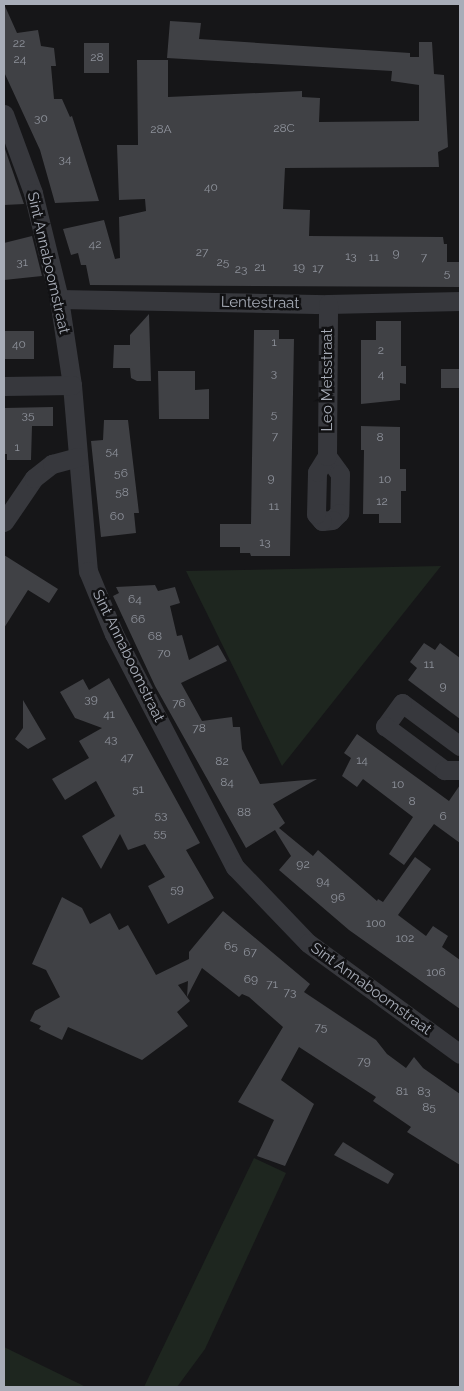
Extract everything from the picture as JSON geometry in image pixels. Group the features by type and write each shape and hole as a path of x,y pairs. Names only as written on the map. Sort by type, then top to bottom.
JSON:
{"street":[{"name":"Sint Annaboomstraat","path":"4,114 33,193 59,299 72,385 88,570 114,634 234,867 308,943 460,1054"},
{"name":"Lentestraat","path":"59,299 328,304 460,301"},
{"name":"Leo Metsstraat","path":"327,456 328,304"},
{"path":"4,386 72,385"},
{"path":"4,522 34,478 52,464 78,458"},
{"path":"460,746 402,703 385,726 444,770 460,770"}],"shaded area":[{"path":"441,566 282,766 186,571"},
{"path":"254,1158 286,1173 205,1349 177,1387 144,1387"},
{"path":"4,1347 86,1387 4,1387"}],"building":[{"path":"4,4 17,33 38,30 41,46 54,48 56,66 51,66 54,99 62,99 70,117 72,116 99,201 55,203 40,150 4,72"},
{"path":"170,21 201,23 199,39 410,53 410,57 419,57 419,42 432,42 434,74 444,75 448,147 438,152 439,167 285,168 283,209 310,210 309,236 443,237 444,244 447,244 447,262 460,262 460,287 90,285 86,265 81,265 78,253 71,255 63,229 104,220 115,259 120,258 119,217 146,211 145,199 119,200 117,145 138,145 137,60 168,60 168,97 302,91 302,97 320,98 319,122 419,121 419,85 391,81 392,71 167,58"},
{"path":"84,43 109,43 109,73 84,73"},
{"path":"5,149 24,204 4,205"},
{"path":"32,236 42,276 4,280 4,243"},
{"path":"149,314 151,381 137,381 131,378 130,368 113,368 114,345 130,345 130,335"},
{"path":"376,321 401,321 401,366 406,366 406,384 400,383 400,400 361,404 361,340 376,340"},
{"path":"254,330 279,330 279,339 294,339 290,556 251,556 250,553 240,553 240,547 220,547 220,524 251,524"},
{"path":"4,331 34,331 34,359 4,359"},
{"path":"441,369 460,369 460,388 441,388"},
{"path":"158,371 195,371 195,390 209,389 209,419 159,419"},
{"path":"53,407 53,426 32,426 31,460 7,460 7,454 4,454 4,408"},
{"path":"104,420 128,420 139,513 134,513 136,533 101,537 91,441 103,440"},
{"path":"361,426 400,427 400,469 406,469 406,491 401,491 401,523 379,523 379,514 363,514 364,450 361,450"},
{"path":"4,555 58,589 49,603 28,590 4,628"},
{"path":"155,585 158,591 175,587 180,603 170,606 177,636 182,635 189,660 218,645 227,661 181,683 202,721 232,717 233,727 240,727 242,749 260,784 317,779 273,804 285,823 279,828 313,856 318,850 377,901 378,899 383,902 415,857 431,869 398,915 426,936 433,926 448,936 442,947 460,960 460,1009 349,930 279,870 291,856 275,830 246,848 155,686 113,596 119,593 116,587"},
{"path":"424,643 435,650 440,643 460,658 460,719 408,680 417,668 410,662"},
{"path":"109,678 200,843 186,850 214,898 168,924 148,886 165,877 145,844 128,850 120,834 101,869 82,836 115,816 96,781 65,800 52,779 89,758 79,741 102,728 75,718 60,692 83,679 89,690"},
{"path":"23,700 46,739 28,749 15,739 23,728"},
{"path":"357,734 449,801 460,785 460,843 434,824 404,865 389,854 413,817 363,779 357,787 342,776 351,758 344,753"},
{"path":"62,897 82,908 90,924 110,913 119,930 128,925 156,975 189,959 189,952 223,911 310,984 304,992 376,1040 387,1054 406,1068 414,1057 423,1068 460,1094 460,1165 407,1132 411,1127 373,1101 376,1097 299,1047 281,1080 314,1104 285,1166 257,1156 274,1120 238,1102 283,1027 249,997 242,994 239,997 202,968 187,997 190,1001 177,1012 188,1026 142,1060 68,1027 62,1040 39,1029 41,1026 30,1021 35,1011 60,997 46,970 32,964","holes":["188,981 187,997 178,985"]},
{"path":"343,1142 394,1174 388,1184 334,1155"}]}
